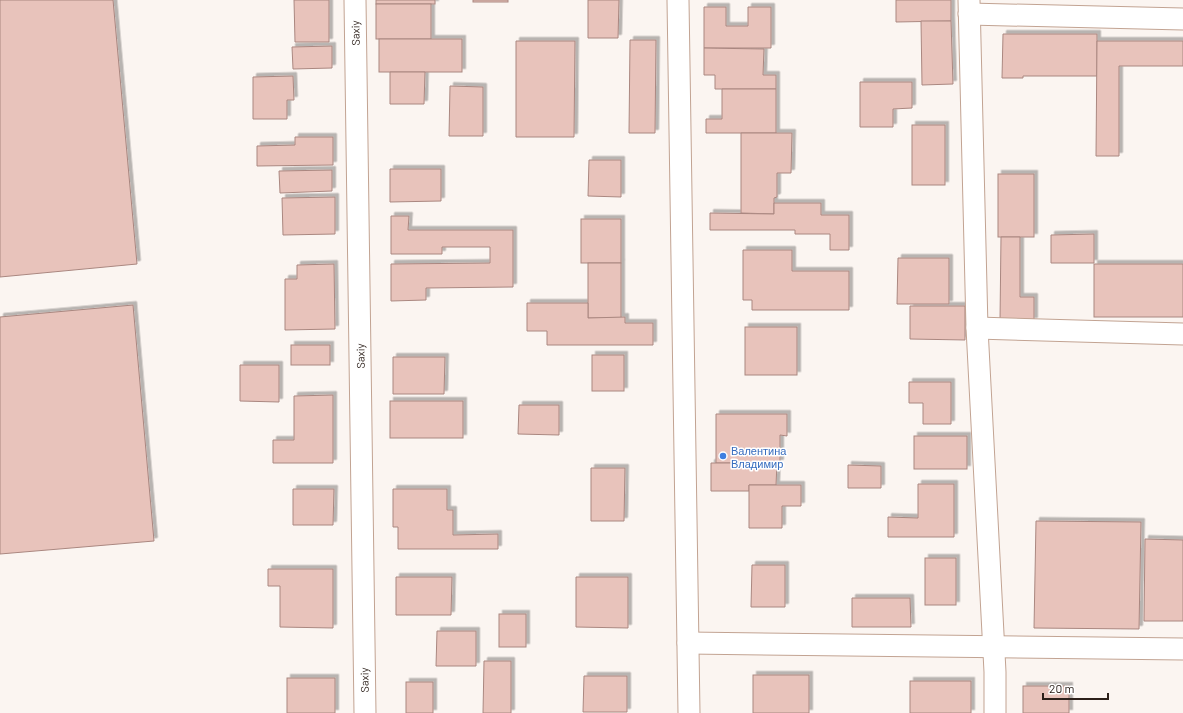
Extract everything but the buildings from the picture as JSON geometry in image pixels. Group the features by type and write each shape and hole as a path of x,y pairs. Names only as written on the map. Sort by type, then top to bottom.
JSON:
{"street":[{"name":"Saxiy","path":"355,0 365,713"},
{"path":"678,0 689,713"},
{"path":"996,713 994,647 977,328 969,7 1183,19"},
{"path":"977,328 1183,334"},
{"path":"688,643 1183,649"}],"place":[{"name":"Валентина Владимир","path":"723,456"}]}
